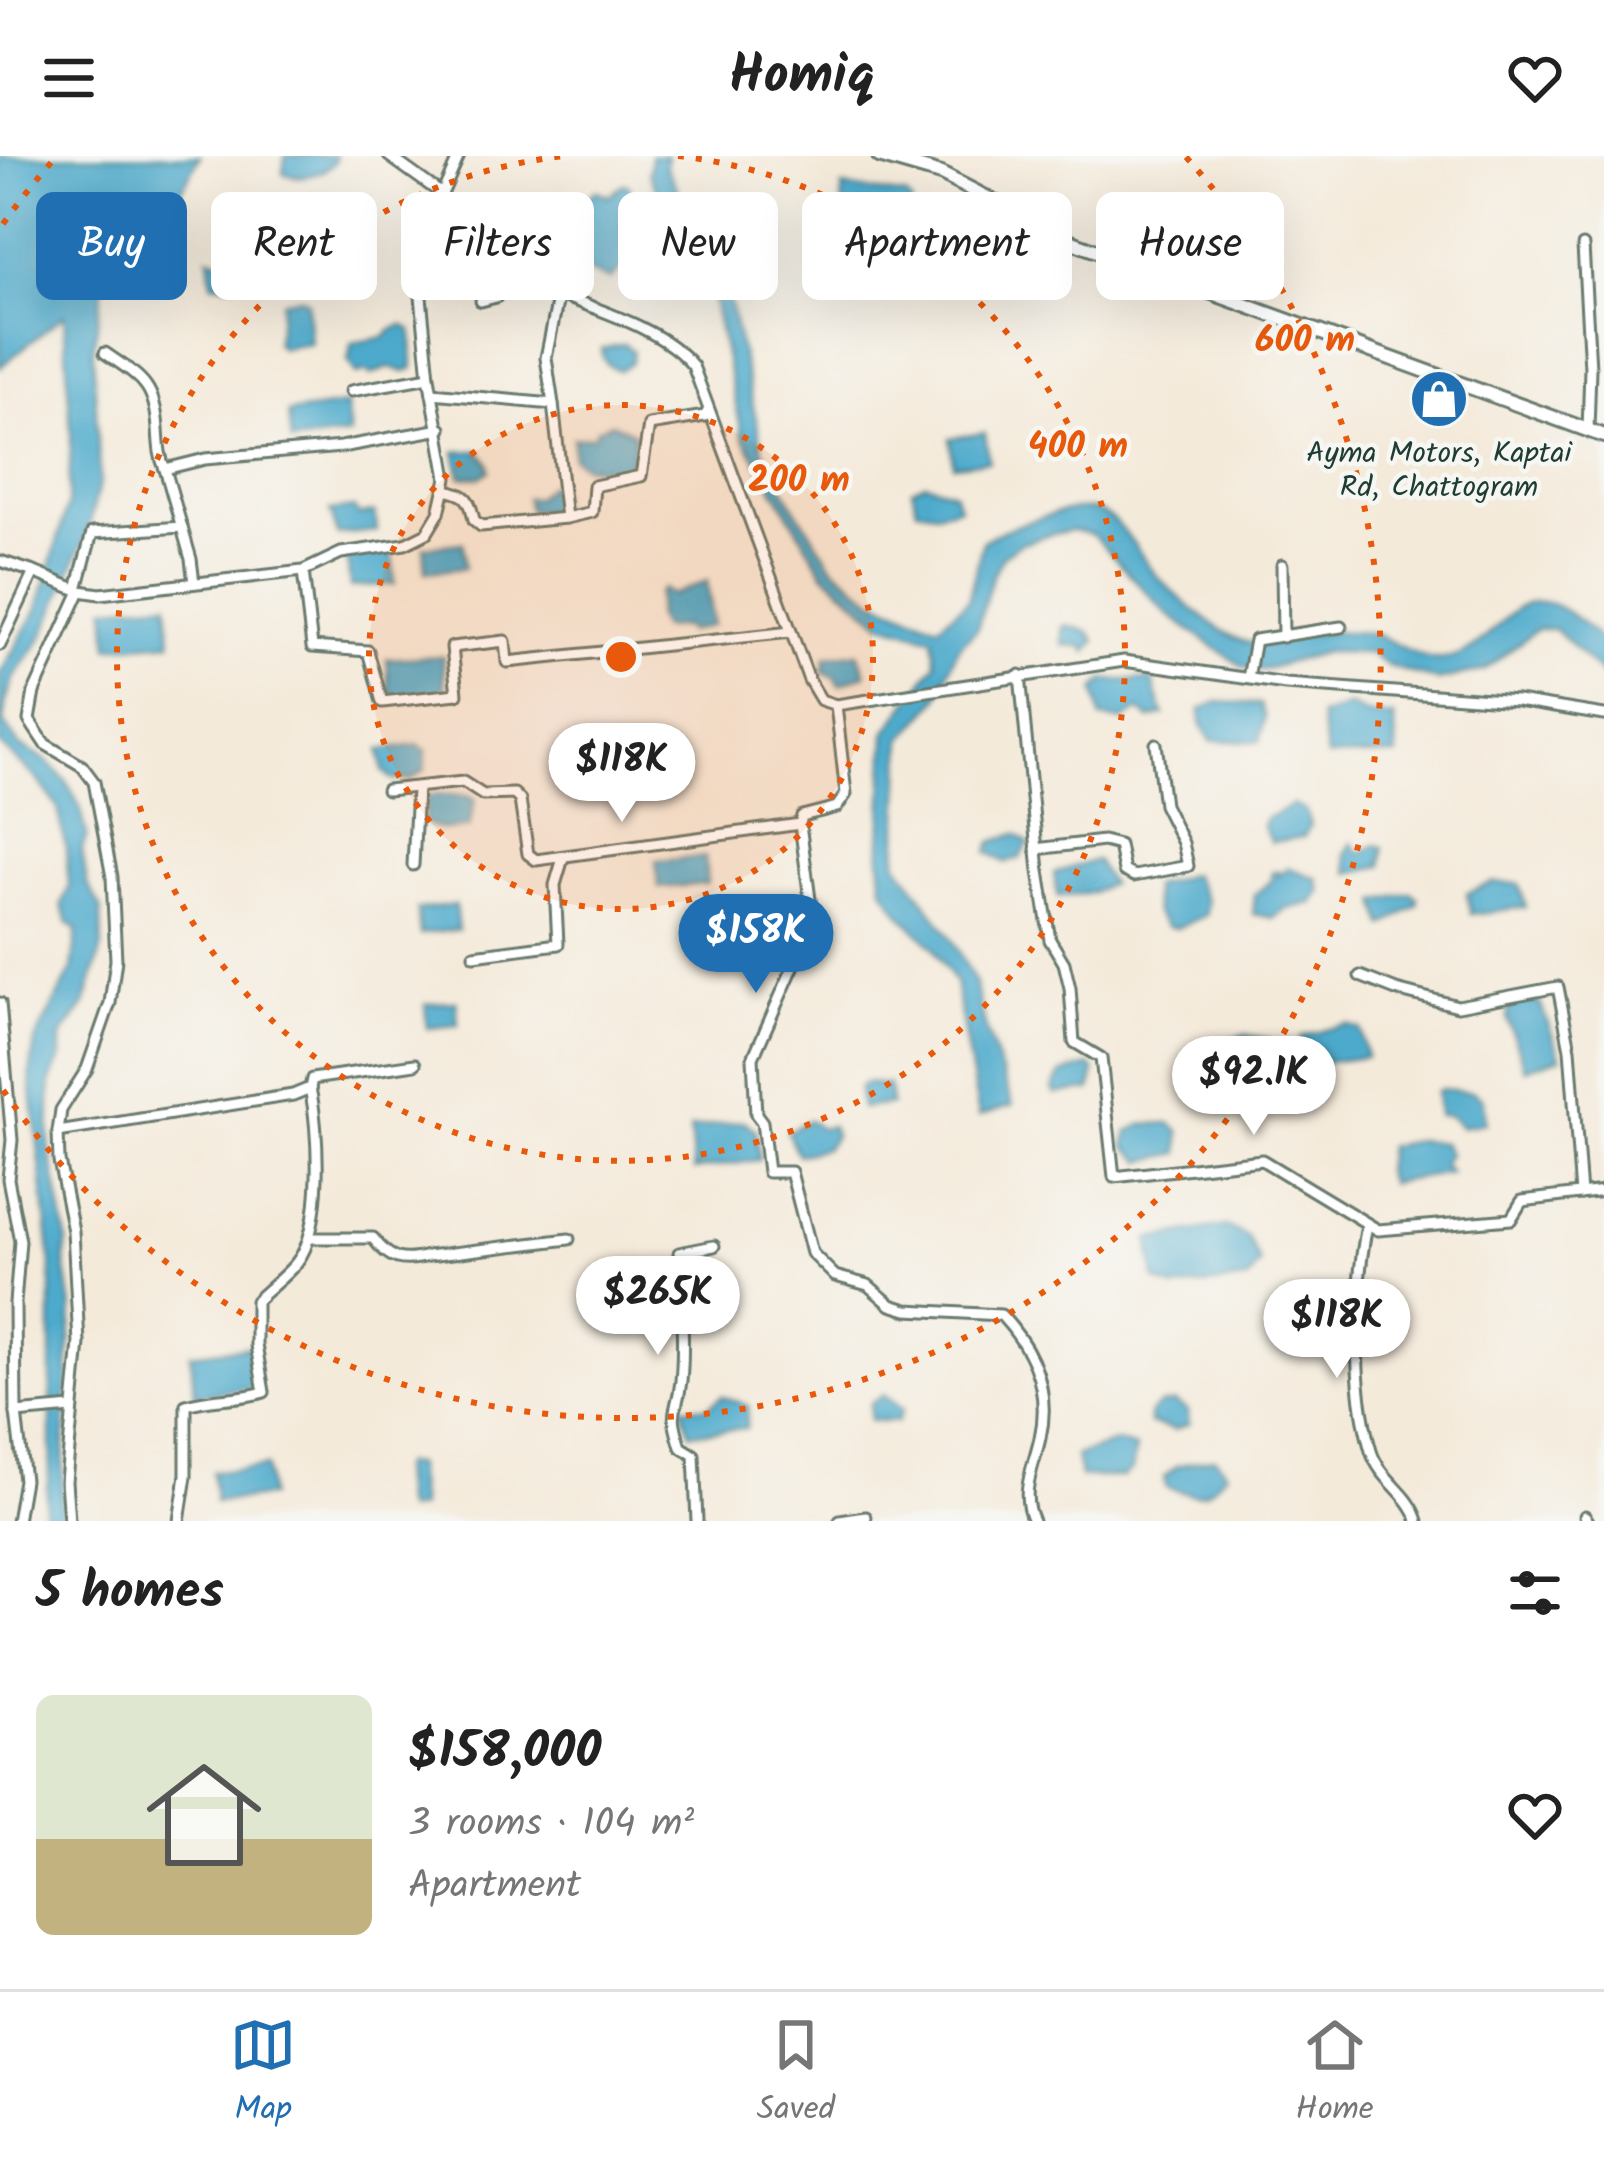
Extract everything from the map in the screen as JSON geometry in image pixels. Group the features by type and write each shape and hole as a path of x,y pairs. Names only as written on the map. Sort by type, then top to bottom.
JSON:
{"main road":[{"path":"879,156 940,173 1076,243 1604,436"}],"street":[{"path":"389,156 435,192"},
{"path":"442,192 459,156"},
{"path":"1583,246 1590,368 1588,431"},
{"path":"0,561 100,594 303,571 341,553 417,541 439,513 446,463 428,377 421,300"},
{"path":"481,302 487,300"},
{"path":"558,300 546,358 566,518"},
{"path":"574,300 682,352 693,366 820,700 836,705 1124,661 1517,701 1604,715"},
{"path":"105,353 140,376 157,403 160,453 194,584"},
{"path":"351,392 428,377"},
{"path":"432,393 553,404"},
{"path":"445,490 464,494 471,501 474,520 482,526 592,512 594,485 641,476 649,425 704,416 708,411"},
{"path":"165,469 205,459 341,446 441,430"},
{"path":"69,1521 66,1481 79,1342 73,1231 58,1132 61,1110 87,1069 110,1003 116,960 112,877 94,782 82,766 45,744 29,720 34,692 76,589 92,533 182,527"},
{"path":"1282,565 1282,637"},
{"path":"303,571 312,647 368,651 382,702 457,694 452,647 505,641 507,662 791,632"},
{"path":"0,645 39,574"},
{"path":"1248,674 1255,640 1341,627"},
{"path":"1020,675 1036,849 1050,940 1064,963 1070,988 1074,1042 1101,1058 1114,1177 1262,1160 1378,1230 1511,1219 1522,1201 1604,1191"},
{"path":"836,705 846,794 837,807 802,816 813,922 753,1058 756,1114 762,1122 767,1172 791,1172 812,1252 835,1276 868,1285 892,1305 907,1310 1001,1316 1025,1341 1040,1372 1041,1434 1026,1480 1033,1521"},
{"path":"1036,849 1103,842 1119,845 1124,871 1133,876 1188,866 1183,843 1164,805 1156,744"},
{"path":"387,790 463,782 483,795 514,794 520,800 529,854 536,860 800,824"},
{"path":"413,865 417,789"},
{"path":"474,955 558,944 555,885 563,858"},
{"path":"1360,976 1458,1006 1558,987 1570,1049 1581,1194"},
{"path":"0,1003 12,1139 4,1180 20,1241 16,1412 24,1480 17,1521"},
{"path":"179,1521 186,1476 186,1405 264,1392 256,1345 256,1301 298,1262 310,1238 316,1118 312,1079 415,1064"},
{"path":"58,1132 292,1095 310,1088"},
{"path":"1367,1225 1359,1318 1360,1390 1372,1451 1384,1476 1409,1502 1418,1521"},
{"path":"310,1238 373,1238 384,1253 409,1261 569,1239"},
{"path":"697,1521 694,1455 681,1447 673,1422 672,1406 681,1385 679,1252 714,1246"},
{"path":"16,1412 71,1409"},
{"path":"841,1521 866,1517"}],"water":[{"path":"0,156 200,156 180,192 36,192 36,300 101,300 93,351 100,480 88,531 44,635 13,680 4,722 19,745 47,761 66,781 80,807 87,835 82,850 87,883 101,908 102,946 97,965 85,1005 61,1037 61,1058 51,1081 49,1144 67,1240 65,1262 72,1308 60,1521 43,1521 51,1454 51,1263 30,1073 35,1041 72,969 77,930 68,923 62,904 69,887 58,808 37,779 0,745 0,674 38,608 68,504 71,438 64,315 0,367"},
{"path":"285,156 335,156 335,162 317,173 296,176 283,173"},
{"path":"651,156 667,156 666,167 679,192 658,192 649,173"},
{"path":"623,184 629,185 631,192 618,192 618,272 610,279 594,273 594,193 610,196"},
{"path":"713,300 729,300 763,450 832,565 874,600 938,626 968,600 983,541 1049,515 1090,510 1116,523 1152,570 1188,605 1243,641 1263,644 1318,634 1366,633 1424,657 1444,659 1466,652 1513,611 1529,603 1548,603 1573,616 1604,644 1604,677 1555,629 1537,629 1485,670 1438,681 1388,666 1370,653 1325,652 1263,670 1243,667 1167,614 1093,535 1072,530 1019,544 1003,556 992,577 977,629 958,647 938,699 903,739 897,862 952,939 974,980 1013,1105 979,1116 955,983 933,947 883,888 880,859 886,733 936,663 933,638 881,623 823,572 743,437"},
{"path":"282,301 307,301 310,343 281,348 276,343"},
{"path":"403,325 412,330 413,369 405,372 390,367 370,375 366,371 356,374 348,361 352,343 386,337"},
{"path":"624,344 633,351 631,363 620,370 606,363 602,349"},
{"path":"346,405 350,435 291,442 288,413"},
{"path":"612,423 635,433 626,471 585,466 573,458 573,438 594,436 597,429"},
{"path":"985,433 989,461 953,465 950,438"},
{"path":"480,451 490,471 480,477 461,477 455,452"},
{"path":"925,483 954,492 959,507 936,512 917,509 912,489"},
{"path":"549,485 559,489 557,512 529,510 526,498 536,498"},
{"path":"354,508 358,515 375,513 377,531 338,535 330,511"},
{"path":"463,543 465,568 426,572 424,547"},
{"path":"392,552 395,584 350,587 347,556"},
{"path":"707,581 712,625 687,632 685,627 662,628 656,617 658,593 663,589 672,595"},
{"path":"168,602 171,642 109,647 106,607"},
{"path":"1067,625 1089,632 1096,641 1087,652 1082,646 1063,645"},
{"path":"858,652 866,674 840,685 834,676 823,673 826,657"},
{"path":"443,656 445,693 389,696 387,659"},
{"path":"1105,680 1152,680 1164,715 1150,719 1139,710 1122,721 1101,718 1095,690"},
{"path":"1217,702 1260,704 1265,717 1260,741 1211,741 1201,723 1201,709"},
{"path":"1350,706 1366,714 1394,717 1397,755 1327,757 1320,716"},
{"path":"417,745 426,750 425,770 410,780 393,780 383,771 380,750"},
{"path":"437,794 475,800 469,827 441,829 424,822 426,797"},
{"path":"1293,805 1306,811 1310,825 1304,837 1271,842 1263,827 1265,819"},
{"path":"1016,834 1029,843 1020,858 1006,863 988,852 992,842"},
{"path":"1352,843 1360,853 1376,845 1383,847 1382,866 1349,873 1345,854"},
{"path":"705,857 707,884 659,888 656,861"},
{"path":"1096,860 1110,884 1091,893 1058,897 1054,873"},
{"path":"1289,868 1317,878 1321,892 1313,903 1285,909 1274,918 1253,914 1255,894 1271,881 1272,872 1278,871 1279,876"},
{"path":"1192,874 1207,901 1206,915 1177,928 1167,927 1155,913 1152,886"},
{"path":"1493,882 1519,884 1526,907 1471,914 1467,893"},
{"path":"1411,893 1418,898 1417,905 1384,926 1377,901"},
{"path":"455,905 458,930 420,934 417,910"},
{"path":"1525,999 1540,1003 1561,1057 1525,1069 1507,1018 1509,1008"},
{"path":"456,1001 458,1025 427,1028 425,1004"},
{"path":"1346,1024 1360,1029 1366,1057 1304,1065 1300,1037"},
{"path":"1244,1035 1268,1039 1273,1050 1261,1068 1224,1081 1203,1082 1195,1075 1196,1050"},
{"path":"1090,1066 1095,1071 1091,1090 1055,1094 1053,1088 1061,1074"},
{"path":"865,1083 889,1085 891,1104 861,1108 859,1088"},
{"path":"1436,1091 1474,1092 1483,1099 1485,1123 1461,1127 1450,1116 1438,1115"},
{"path":"808,1120 821,1128 831,1126 835,1136 825,1148 798,1155 787,1132"},
{"path":"744,1121 756,1130 759,1160 694,1170 690,1129"},
{"path":"1170,1123 1180,1131 1180,1153 1143,1161 1125,1145 1128,1132 1143,1124"},
{"path":"1417,1140 1443,1143 1449,1154 1442,1163 1450,1173 1389,1183 1384,1171 1387,1146"},
{"path":"1226,1226 1248,1237 1260,1263 1248,1280 1174,1289 1155,1280 1149,1239"},
{"path":"254,1346 259,1387 195,1395 190,1354"},
{"path":"883,1395 902,1410 897,1422 870,1420 870,1404"},
{"path":"722,1396 748,1406 746,1428 690,1433 682,1407 707,1407"},
{"path":"1175,1402 1188,1411 1189,1424 1174,1430 1150,1423 1150,1413 1159,1405"},
{"path":"1117,1442 1136,1448 1132,1470 1123,1477 1080,1477 1076,1456"},
{"path":"1215,1457 1227,1472 1207,1491 1194,1494 1166,1487 1164,1477 1177,1466"},
{"path":"403,1464 415,1465 420,1508 406,1511 403,1506"},
{"path":"266,1467 269,1497 215,1502 212,1472"}],"place":[{"name":"Ayma Motors, Kaptai Rd, Chattogram","path":"1439,399"}]}
